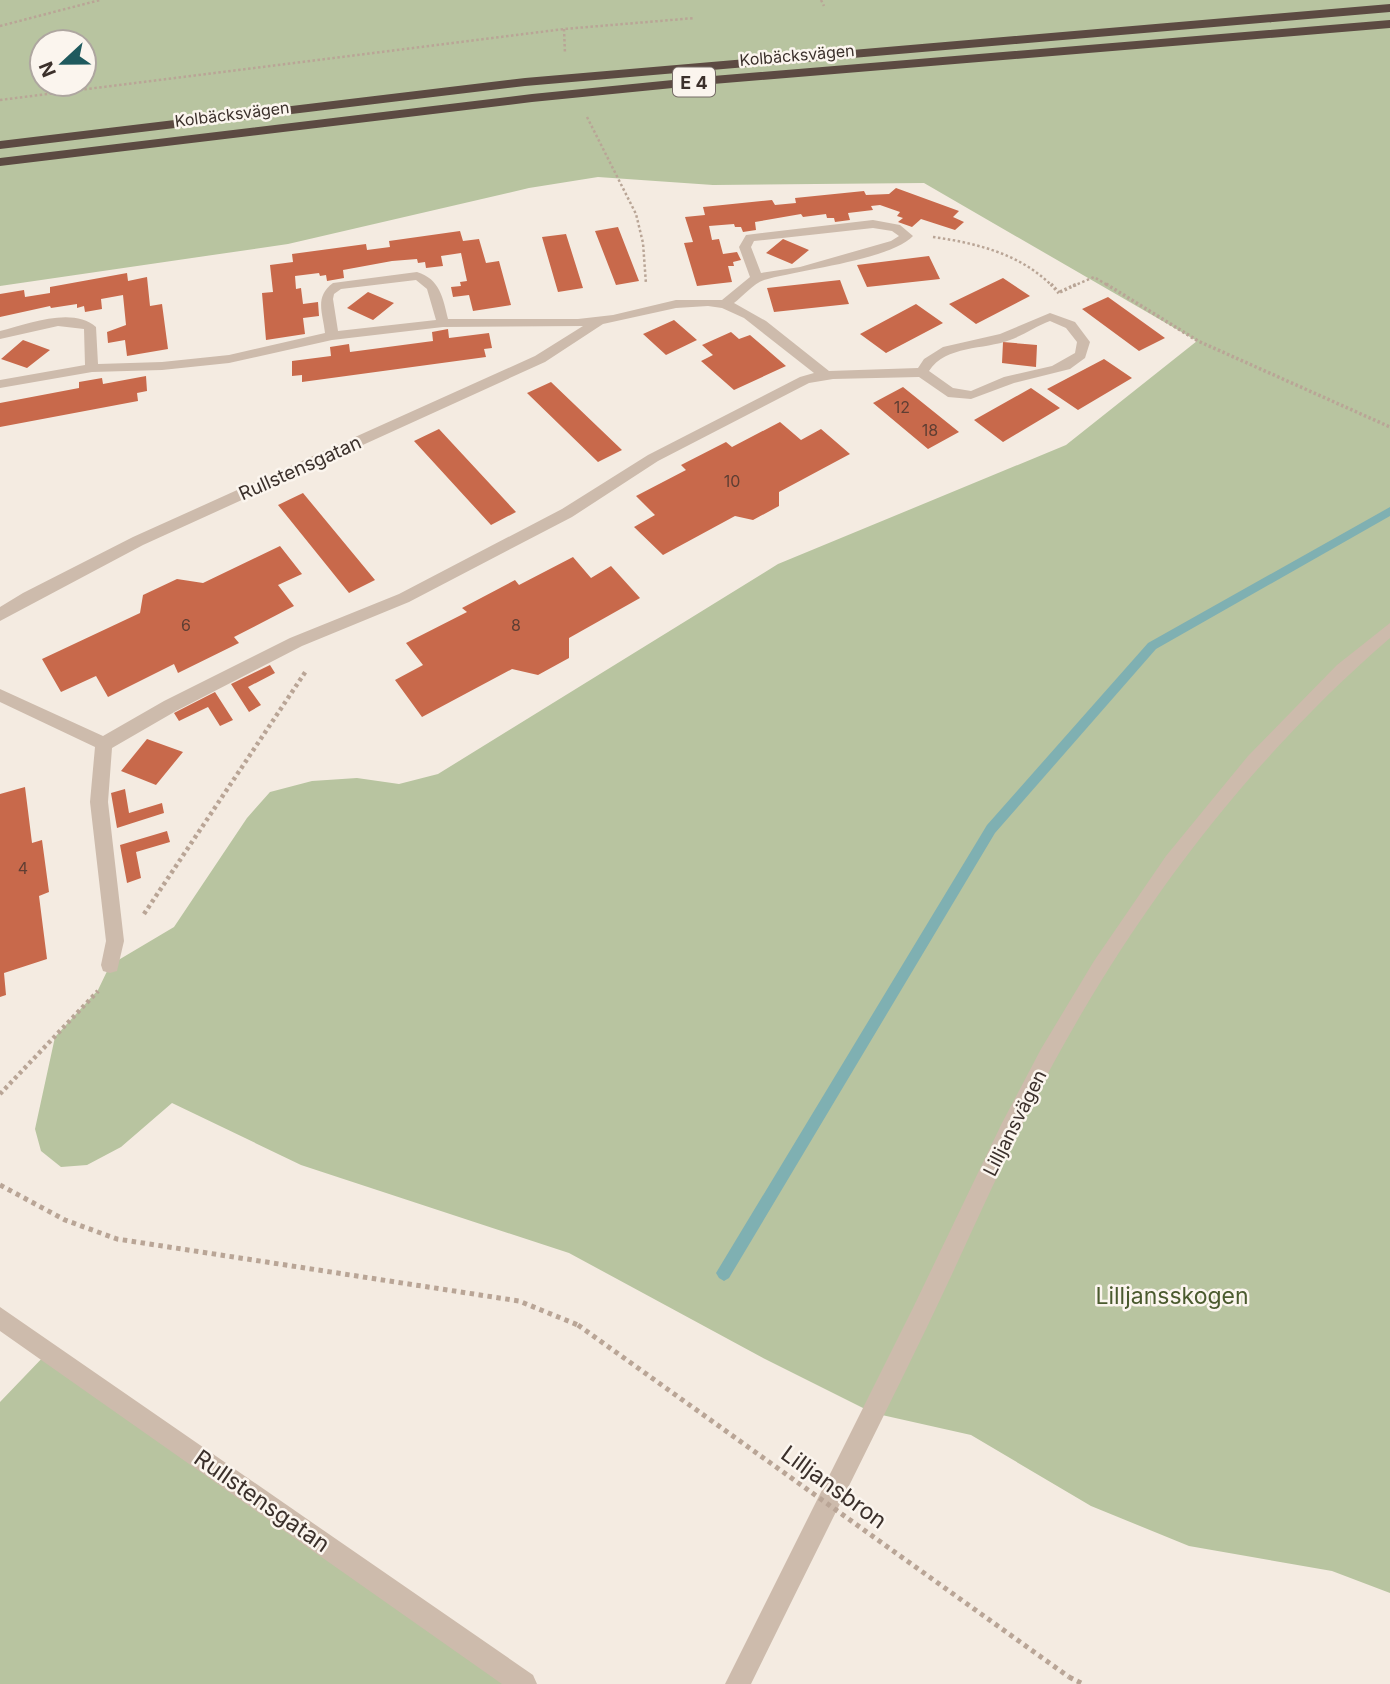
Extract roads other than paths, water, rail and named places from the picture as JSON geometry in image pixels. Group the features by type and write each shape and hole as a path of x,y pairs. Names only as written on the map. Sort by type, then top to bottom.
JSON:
{"highway":[{"name":"Kolbäcksvägen","path":"0,145 327,103 525,82 1390,8"},
{"name":"Kolbäcksvägen","path":"0,162 301,123 596,91 1390,24"}],"street":[{"path":"725,304 757,278 801,270 895,244 908,236 895,228 873,224 750,238 745,247 757,278"},
{"path":"332,336 327,299 332,289 407,276 425,278 429,282 443,323"},
{"path":"0,384 92,368 162,366 229,359 332,336 443,323 492,321 544,325 600,321 684,305 725,304 748,316 824,374"},
{"path":"104,744 273,653 404,598 567,513 653,458 805,380 824,374 839,376 922,372 941,387 960,396 967,396 1069,363 1083,351 1083,341 1071,324 1058,317 1041,320 1004,337 946,351 925,365 922,372"},
{"path":"0,335 68,321 83,324 90,327 92,368"},
{"name":"Rullstensgatan","path":"0,615 28,597 138,541 540,359 600,321"},
{"name":"Lilljansvägen","path":"738,1684 1013,1124 1068,1020 1141,906 1200,824 1318,693 1390,629"},
{"path":"0,695 104,744"},
{"path":"104,744 99,802 115,941 110,965"},
{"name":"Rullstensgatan","path":"0,1318 524,1684"}],"waterway":[{"path":"724,1273 991,829 1152,646 1390,511"}],"park label":[{"name":"Lilljansskogen","path":"1172,1296"}]}
